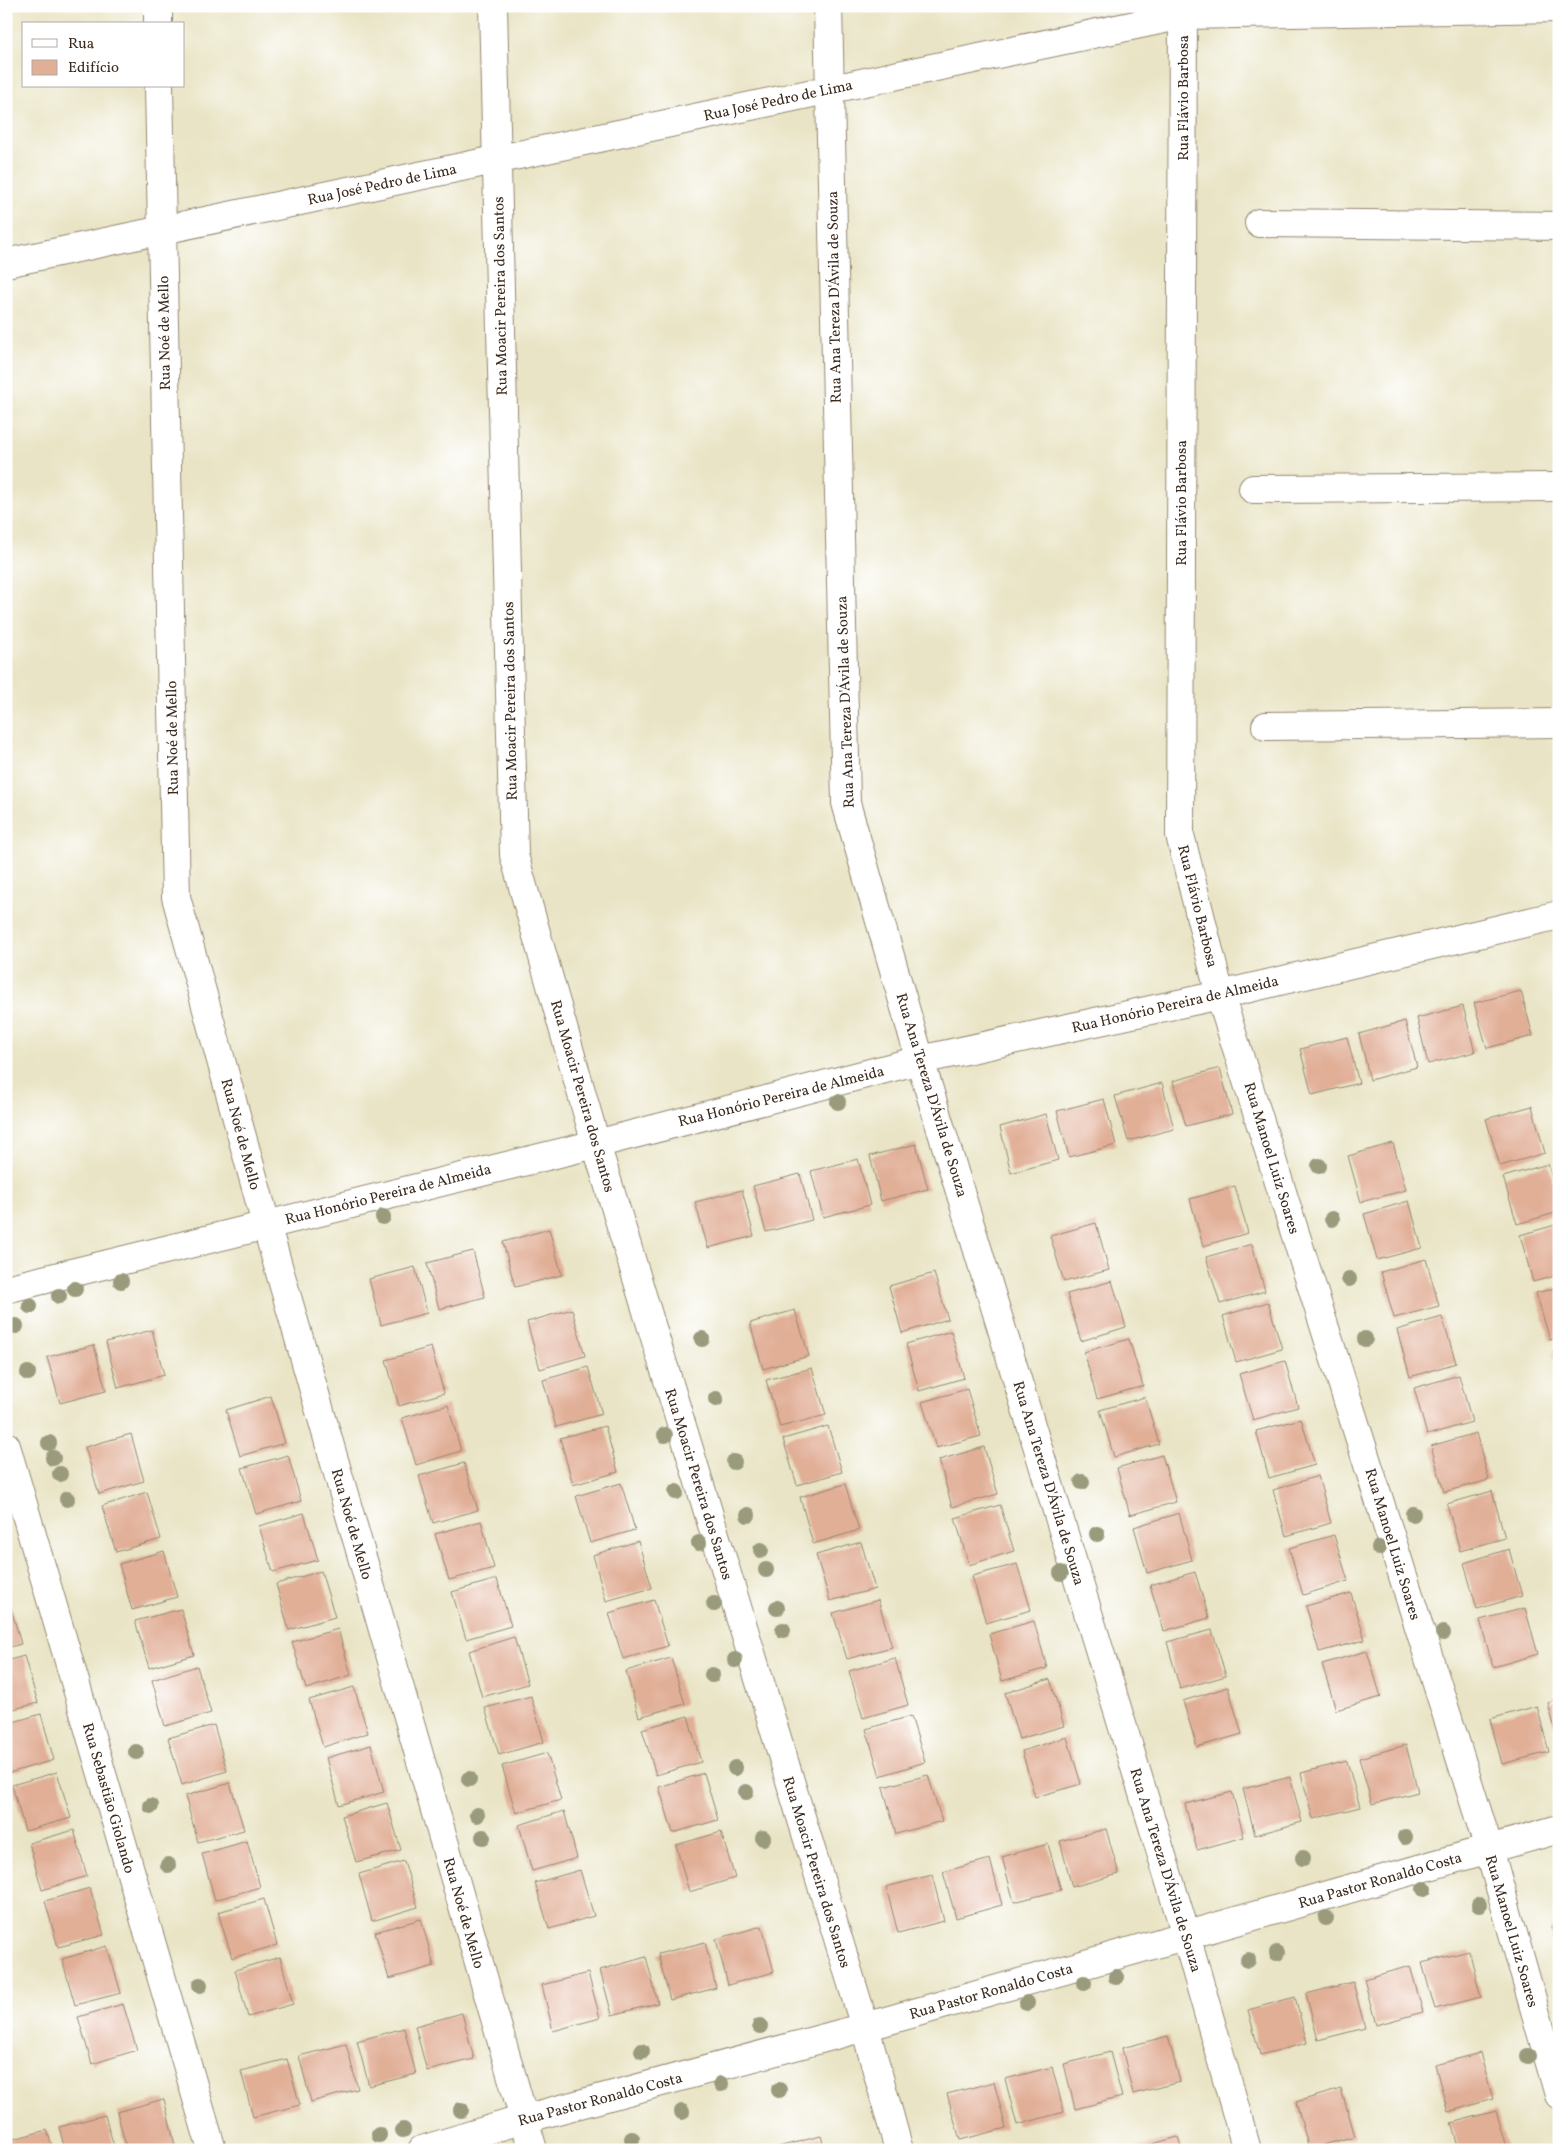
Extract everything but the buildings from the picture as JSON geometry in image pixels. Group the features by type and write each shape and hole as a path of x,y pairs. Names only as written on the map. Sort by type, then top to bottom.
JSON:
{"street":[{"path":"158,6 158,22"},
{"name":"Rua Moacir Pereira dos Santos","path":"493,6 514,855 596,1144 865,2027 899,2150"},
{"name":"Rua Ana Tereza D'Ávila de Souza","path":"828,6 846,803 920,1060 1186,1935 1247,2150"},
{"name":"Rua José Pedro de Lima","path":"6,263 830,90 1183,11 1559,8"},
{"name":"Rua Flávio Barbosa","path":"1183,11 1180,835 1220,995"},
{"name":"Rua Noé de Mello","path":"159,88 176,897 266,1224 533,2150"},
{"path":"1259,223 1559,226"},
{"path":"1253,488 1559,487"},
{"path":"1266,726 1559,723"},
{"name":"Rua Honório Pereira de Almeida","path":"6,1289 596,1144 920,1060 1557,921"},
{"name":"Rua Manoel Luiz Soares","path":"1220,995 1489,1848 1559,2095"},
{"name":"Rua Sebastião Giolando","path":"6,1446 212,2150"},
{"name":"Rua Pastor Ronaldo Costa","path":"422,2150 524,2119 865,2027 1559,1828"}]}
